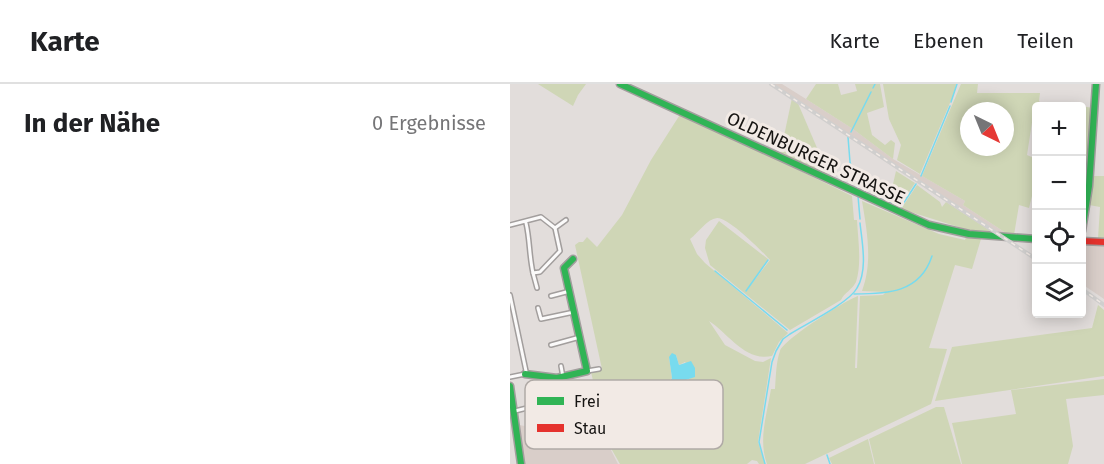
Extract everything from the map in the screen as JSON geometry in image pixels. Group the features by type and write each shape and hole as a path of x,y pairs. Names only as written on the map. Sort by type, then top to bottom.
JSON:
{"street":[{"name":"OLDENBURGER STRASSE","path":"620,84 923,223 958,233 1032,239"},
{"path":"1085,210 1096,84"},
{"path":"510,225 526,223 541,217 555,228 560,251 540,272 533,273"},
{"path":"555,228 566,220"},
{"path":"526,223 531,247 528,252 537,288"},
{"path":"1086,241 1104,242"},
{"path":"573,259 564,268 587,371"},
{"path":"551,296 570,291"},
{"path":"510,295 525,374"},
{"path":"538,308 541,319 574,312"},
{"path":"551,345 580,337"},
{"path":"561,366 563,377"},
{"path":"510,377 525,374 557,378 599,369"},
{"path":"510,386 514,411 513,427 521,464"},
{"path":"514,411 525,408"}],"shaded area":[{"path":"769,84 782,84 806,99 853,129 893,159 965,201 963,205 1006,233 992,232"},
{"path":"1086,244 1104,245 1104,299 1086,287"},
{"path":"519,425 525,426 525,449 610,449 618,464 523,464"}],"green space":[{"path":"538,84 586,84 573,106"},
{"path":"816,84 838,84 841,95 857,91 855,84 880,84 884,107 867,113 872,135 885,145 891,140 895,143 893,159 853,129 806,99"},
{"path":"883,84 956,84 920,174 897,160 901,145 889,119"},
{"path":"961,84 978,84 977,93 1040,93 1040,102 1032,102 1032,122 1027,155 1032,157 1032,196 1029,208 1019,205 1014,235 1006,233 963,205 965,201 922,176"},
{"path":"792,98 797,101 829,176 780,155"},
{"path":"1086,107 1093,108 1086,184"},
{"path":"681,113 852,196 854,220 857,220 859,251 856,282 841,300 790,330 710,265 705,248 706,240 719,221 768,259 746,291 770,260 753,242 729,223 717,218 706,224 690,239 697,254 705,263 788,333 779,342 772,356 762,357 745,351 709,321 725,345 755,361 763,362 771,358 758,442 765,464 752,460 747,464 620,464 611,449 723,449 723,380 688,380 694,374 685,362 679,365 676,355 669,357 672,378 670,380 593,380 591,372 602,369 575,245 583,242 587,237 597,247 622,215 651,160"},
{"path":"896,171 915,183 900,206 889,201"},
{"path":"1092,176 1104,176 1104,239 1098,239 1100,207 1089,205"},
{"path":"917,185 940,202 942,207 946,202 992,232 993,235 968,230 901,209"},
{"path":"862,201 939,234 965,240 966,237 981,239 972,269 955,265 929,348 947,349 931,404 805,464 767,464 763,446 764,427 771,389 775,389 780,351 803,330 858,296 855,368 857,368 860,296 883,295 886,292 862,291 868,258"},
{"path":"1098,305 1104,310 1104,376 935,401 952,347 1092,328"},
{"path":"1104,379 1104,395 1066,399 1073,446 1068,464 962,464 952,423 1016,414 1011,390"},
{"path":"936,407 944,407 961,464 875,464 869,439"},
{"path":"868,439 874,464 832,464 829,458"}],"water":[{"path":"672,353 676,355 679,365 691,361 695,368 695,377 686,380 671,380 669,357"}],"waterway":[{"path":"873,88 875,84"},
{"path":"951,102 957,84"},
{"path":"851,132 871,92"},
{"path":"921,176 950,106"},
{"path":"848,137 850,162 857,189 883,200"},
{"path":"887,202 901,207 916,184"},
{"path":"858,196 860,219"},
{"path":"765,464 759,442 772,362 776,351 783,339 837,307 857,288 863,265 860,223"},
{"path":"854,294 890,292 901,289 919,278 927,268 932,256"},
{"path":"746,291 768,260"},
{"path":"715,271 787,330"},
{"path":"827,455 830,464"}],"railway":[{"path":"771,84 1032,256"},
{"path":"1086,292 1104,305"}],"traffic: fast":[{"path":"620,84 929,225 969,234 1032,239"},
{"path":"1085,210 1096,84"},
{"path":"525,374 557,378 587,371 564,268 573,259"},
{"path":"510,386 521,464"}],"traffic: jam":[{"path":"1086,241 1104,242"}]}
